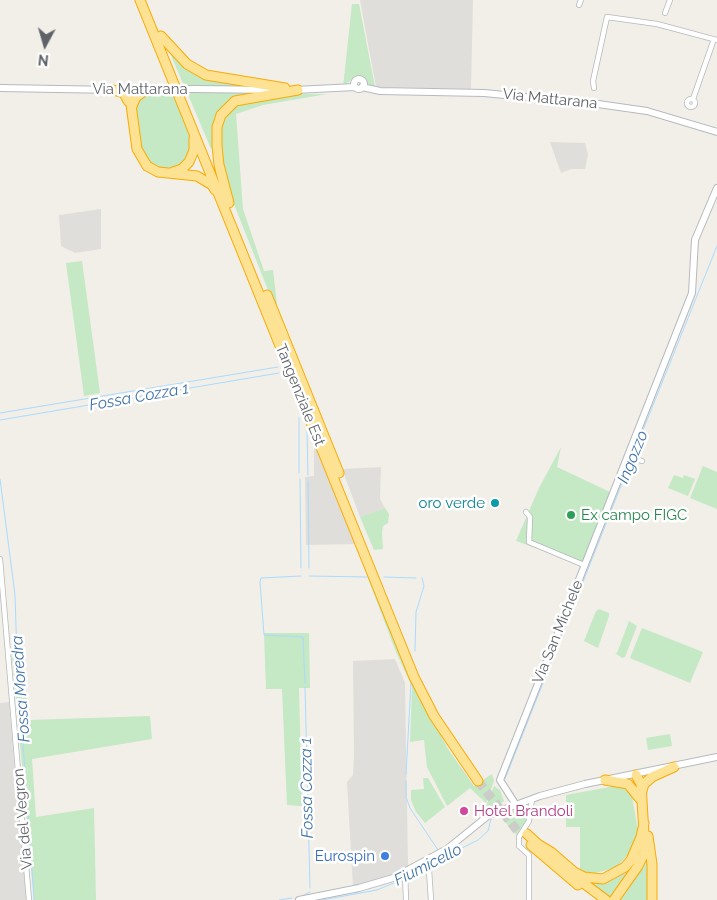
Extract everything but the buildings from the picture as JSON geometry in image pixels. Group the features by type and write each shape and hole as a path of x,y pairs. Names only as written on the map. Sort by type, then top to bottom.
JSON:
{"highway":[{"name":"Tangenziale Est","path":"140,0 414,677 434,716 480,779 439,712 419,674 146,0"},
{"path":"161,36 187,64 206,75 298,90"},
{"path":"132,108 136,97 147,89"},
{"path":"113,90 128,93 140,156 151,169 196,176 212,185 228,217"},
{"path":"229,203 219,165 217,146 217,127 221,115 236,101 298,90"},
{"path":"171,173 182,169 189,162 194,150 195,133"},
{"path":"639,793 644,784 652,777 674,767"},
{"path":"614,900 643,857 645,844 644,823 639,793 639,777 636,775"},
{"path":"605,780 621,781 639,793"},
{"path":"598,900 566,877 525,836 551,852 574,872 584,877 603,879 625,867 631,860 641,838 644,823"},
{"path":"644,823 651,843 652,900"},
{"path":"536,843 568,872 606,900"}],"street":[{"path":"665,13 670,0"},
{"path":"594,88 598,55 607,17 657,24 715,39 693,99"},
{"name":"Via Mattarana","path":"128,93 147,89 340,90 359,84 380,90 474,92 605,105 661,115 717,132"},
{"name":"Via Mattarana","path":"0,88 113,90"},
{"name":"Via San Michele","path":"516,805 500,780 692,294 695,240 717,188"},
{"path":"629,456 642,461"},
{"path":"526,512 530,517 528,542 584,565"},
{"name":"Via del Vegron","path":"0,559 29,900"},
{"path":"298,900 378,884 406,875 447,849 489,815 532,798 605,780 717,757"},
{"path":"529,900 529,855 520,846 519,838 529,821 532,798"},
{"path":"429,870 431,900"},
{"path":"406,875 406,900"}],"shaded area":[{"path":"360,0 473,0 471,89 376,87"},
{"path":"550,142 585,143 588,155 585,169 571,169 561,173"},
{"path":"101,209 101,249 75,253 61,246 59,215"},
{"path":"314,434 358,544 306,545 305,477 314,476"},
{"path":"381,467 380,499 385,508 360,517 342,469"},
{"path":"395,659 405,683 408,867 377,881 353,887 347,782 353,775 353,661"},
{"path":"9,702 27,900 0,900 0,703"}],"green space":[{"path":"352,4 359,4 375,87 369,85 361,77 354,77 343,87"},
{"path":"170,53 190,71 206,78 264,86 184,86"},
{"path":"174,92 192,138 187,161 173,171 155,169 140,152 134,111 136,99 146,93"},
{"path":"187,92 266,93 230,102 211,149"},
{"path":"286,94 327,94 263,105 236,114 243,209 264,271 273,270 277,304 274,305 222,174 219,147 222,120 238,104"},
{"path":"82,261 100,393 84,396 66,263"},
{"path":"561,447 557,467 610,492 584,565 516,541 539,488"},
{"path":"703,466 717,472 717,509 690,498"},
{"path":"674,475 683,478 684,475 695,479 688,496 668,488"},
{"path":"385,508 389,514 388,523 383,526 383,549 374,550 360,517"},
{"path":"367,576 370,576 427,710 448,749 474,786 492,774 494,781 486,803 470,788 447,806 427,767 424,740 410,742 412,687 396,652"},
{"path":"599,609 609,613 609,616 598,648 584,641 596,611"},
{"path":"629,621 637,626 625,657 622,658 615,653 617,653"},
{"path":"642,628 703,652 690,683 630,658"},
{"path":"264,633 309,633 310,688 299,688 302,806 287,805 282,689 266,689"},
{"path":"23,653 29,720 150,716 152,739 32,759 36,817 94,808 96,900 34,900 12,654"},
{"path":"670,734 672,746 648,750 646,738"},
{"path":"423,778 428,778 445,807 425,823 416,812 411,800 411,790 424,789"},
{"path":"494,786 500,790 504,801 483,814"},
{"path":"615,786 623,787 632,796 637,825 637,836 633,849 616,868 595,873 580,872 580,827 566,827 566,795"},
{"path":"530,805 527,820 518,837 500,816"},
{"path":"642,840 640,853 634,866 609,898 583,879 602,882 613,879 625,870"},
{"path":"648,847 648,900 616,900"}],"waterway":[{"name":"Ingozzo","path":"633,455 717,246"},
{"path":"0,413 278,367"},
{"name":"Fossa Cozza 1","path":"0,420 279,373"},
{"name":"Fossa Cozza 1","path":"299,418 299,473"},
{"path":"307,431 308,475"},
{"name":"Ingozzo","path":"505,779 632,458"},
{"name":"Fossa Moredra","path":"0,479 15,595 17,658 34,900"},
{"name":"Fossa Cozza 1","path":"300,479 301,568"},
{"path":"308,481 309,568"},
{"name":"Fossa Cozza 1","path":"301,576 261,578 260,582 264,635 303,637 305,683"},
{"path":"309,576 367,577"},
{"path":"384,577 416,578"},
{"path":"415,651 416,612 424,586 422,578"},
{"path":"406,775 411,682"},
{"name":"Fossa Cozza 1","path":"305,687 310,888"},
{"path":"406,781 406,797 410,808 438,850"},
{"name":"Fiumicello","path":"406,876 478,840 488,831 491,819"},
{"name":"Fiumicello","path":"322,900 377,890 403,879"},
{"name":"Fossa Cozza 1","path":"302,896 310,892"},
{"name":"Fossa Cozza 1","path":"279,900 292,898"}],"tunnel":[{"path":"478,781 523,838"}],"place":[{"name":"oro verde","path":"495,503"},
{"name":"Ex campo FIGC","path":"571,515"},
{"name":"Hotel Brandoli","path":"464,811"},
{"name":"Eurospin","path":"385,856"}]}
